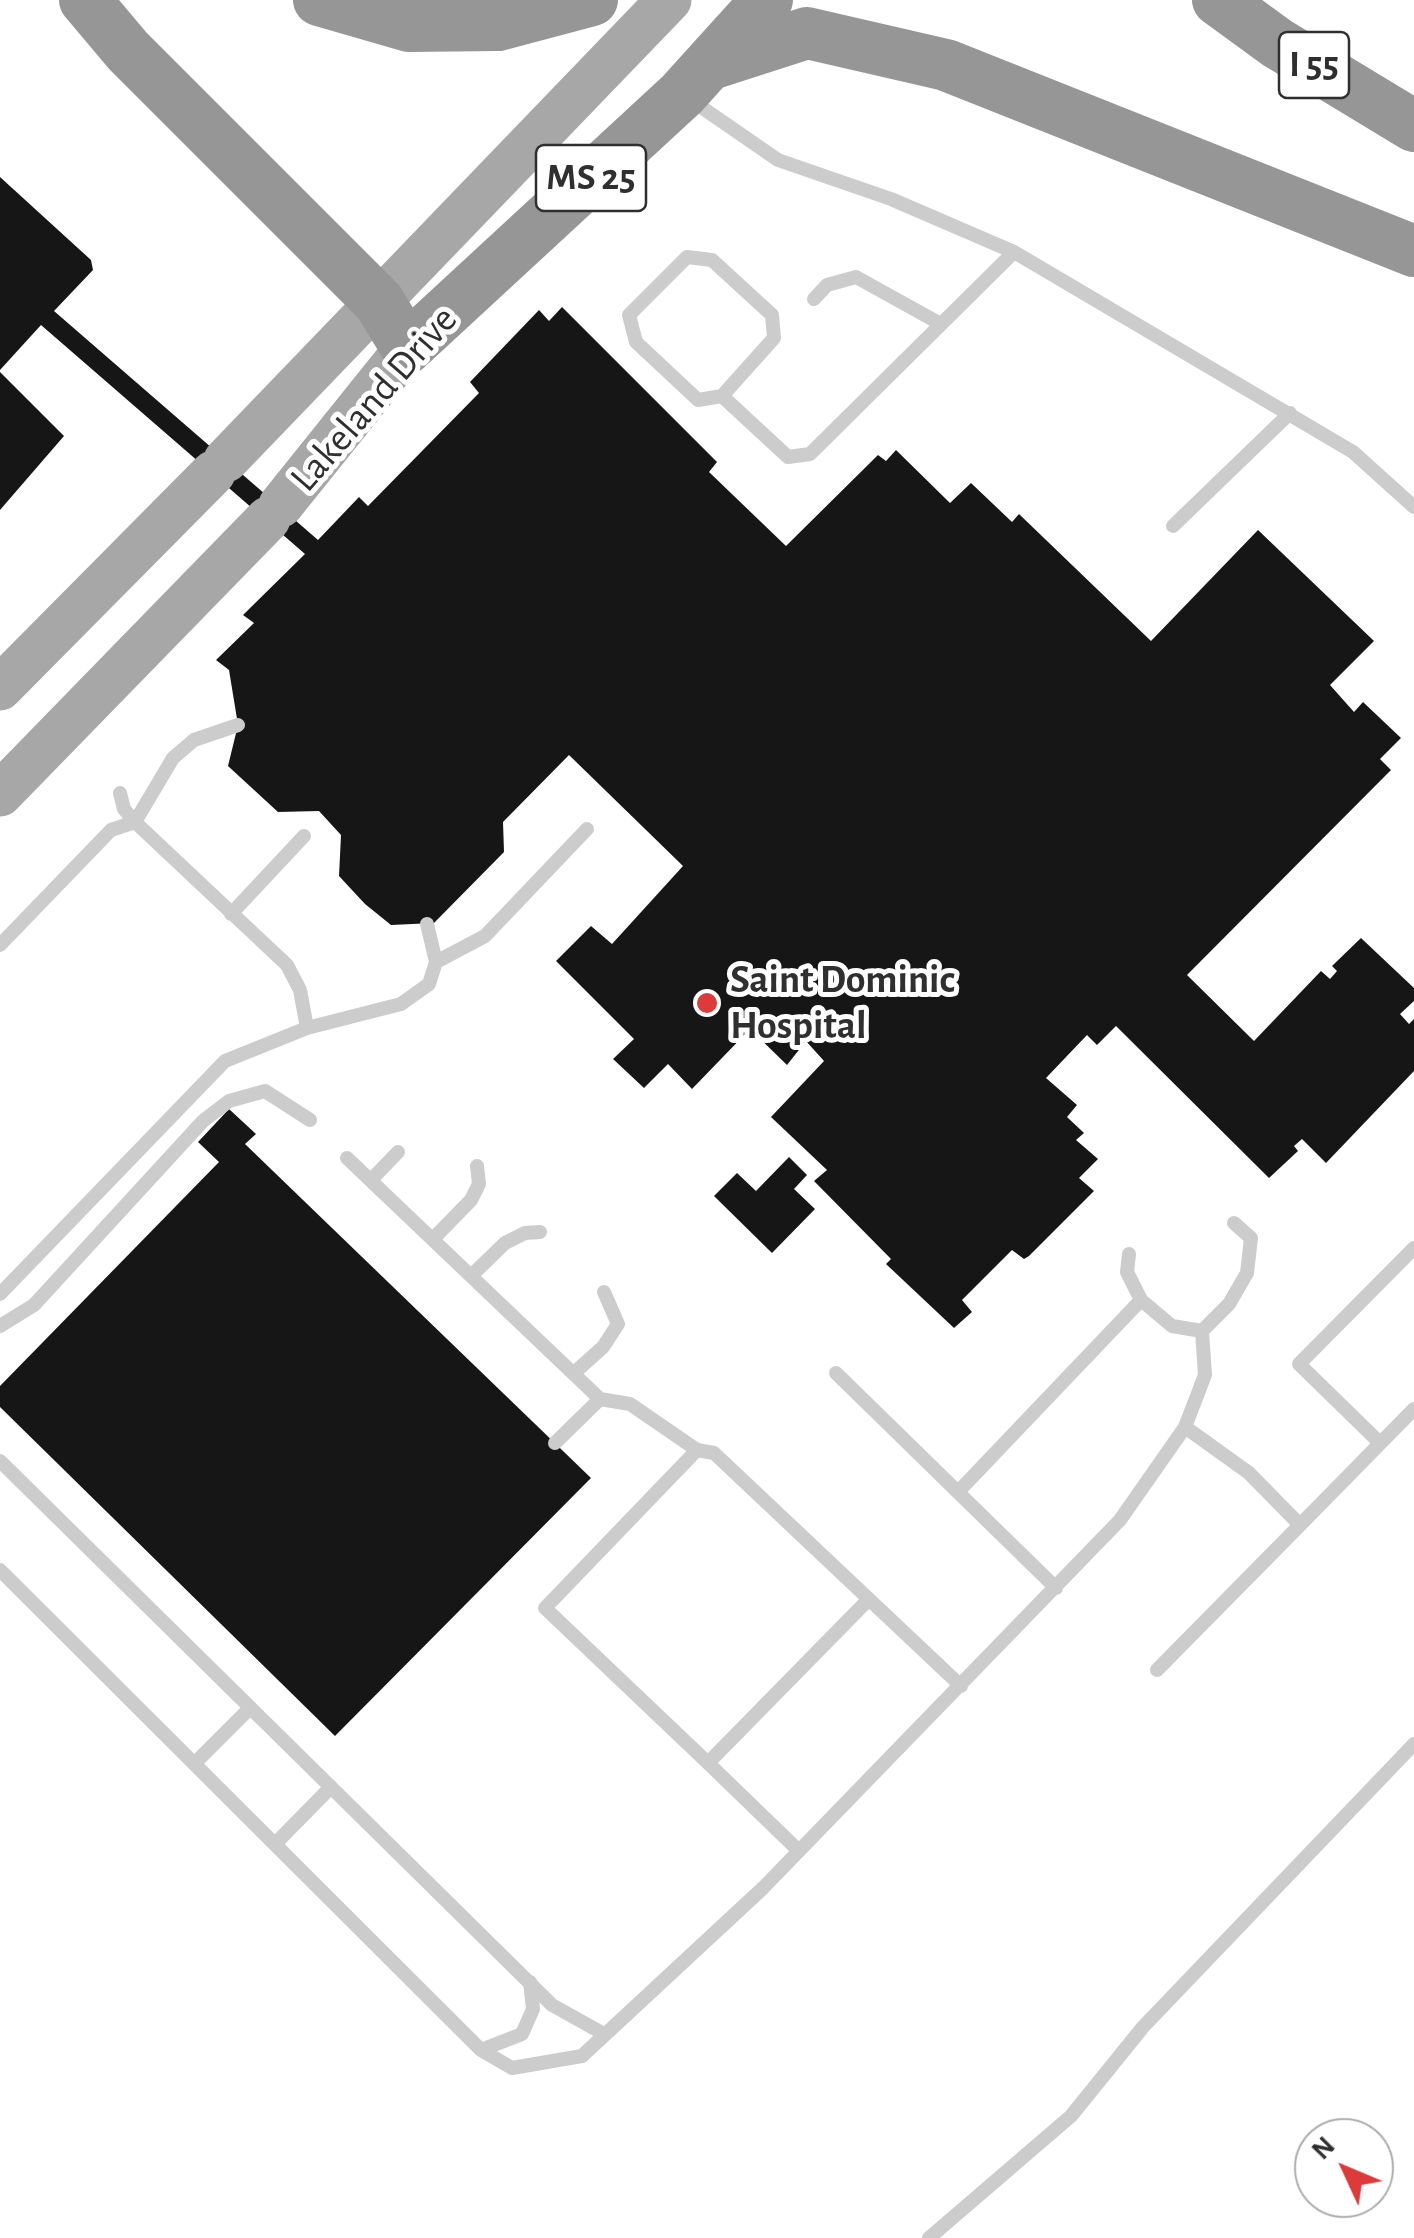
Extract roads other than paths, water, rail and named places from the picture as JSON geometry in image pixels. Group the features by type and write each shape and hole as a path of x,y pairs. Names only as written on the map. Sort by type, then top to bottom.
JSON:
{"highway":[{"path":"85,0 128,51 379,302 407,348"},
{"path":"318,0 409,26 498,26 592,0"},
{"name":"Lakeland Drive","path":"407,348 693,81 767,0"},
{"name":"I 55","path":"1218,0 1276,43 1414,126"},
{"path":"693,81 807,33 946,65 1414,251"}],"main road":[{"name":"Lakeland Drive","path":"0,688 669,0"},
{"name":"Lakeland Drive","path":"0,794 274,512 407,348"}],"lane":[{"path":"693,81 778,160 892,199 1014,252 1354,452 1414,508"},
{"path":"722,396 788,457 810,454 1014,252"},
{"path":"687,257 712,260 772,315 774,338 722,396 698,400 636,342 630,315 687,257"},
{"path":"814,299 827,285 856,277 939,323"},
{"path":"1173,526 1290,413"},
{"path":"0,945 111,830 135,822 173,758 194,740 238,724"},
{"path":"120,793 124,809 135,822 287,965 300,990 308,1028"},
{"path":"436,962 485,936 587,829"},
{"path":"231,914 304,836"},
{"path":"0,1294 224,1060 308,1028 401,1004 429,984 436,962 427,924"},
{"path":"0,1326 34,1305 203,1121 230,1101 265,1091 310,1120"},
{"path":"372,1179 398,1152"},
{"path":"347,1158 600,1399 630,1404 697,1450 714,1453 961,1686"},
{"path":"434,1238 472,1200 479,1184 476,1166"},
{"path":"0,1570 480,2050 512,2068 582,2056 800,1851 1120,1520 1185,1427 1204,1375 1202,1331 1230,1304 1247,1273 1251,1238 1234,1223"},
{"path":"472,1275 505,1242 524,1233 540,1232"},
{"path":"1380,1444 1299,1364 1414,1248"},
{"path":"1130,1254 1126,1272 1140,1300 1172,1326 1202,1331"},
{"path":"574,1373 603,1347 618,1324 604,1292"},
{"path":"958,1492 1140,1300"},
{"path":"836,1372 1056,1588"},
{"path":"555,1443 600,1399"},
{"path":"1157,1670 1414,1409"},
{"path":"1185,1427 1249,1473 1300,1525"},
{"path":"697,1450 546,1608 800,1851"},
{"path":"0,1461 552,2005 604,2034"},
{"path":"708,1763 869,1599"},
{"path":"196,1762 249,1709"},
{"path":"929,2238 1071,2116 1144,2027 1414,1744"},
{"path":"276,1843 331,1788"},
{"path":"480,2050 522,2034 533,2008 529,1980"}],"place":[{"name":"Saint Dominic Hospital","path":"707,1003"}]}
